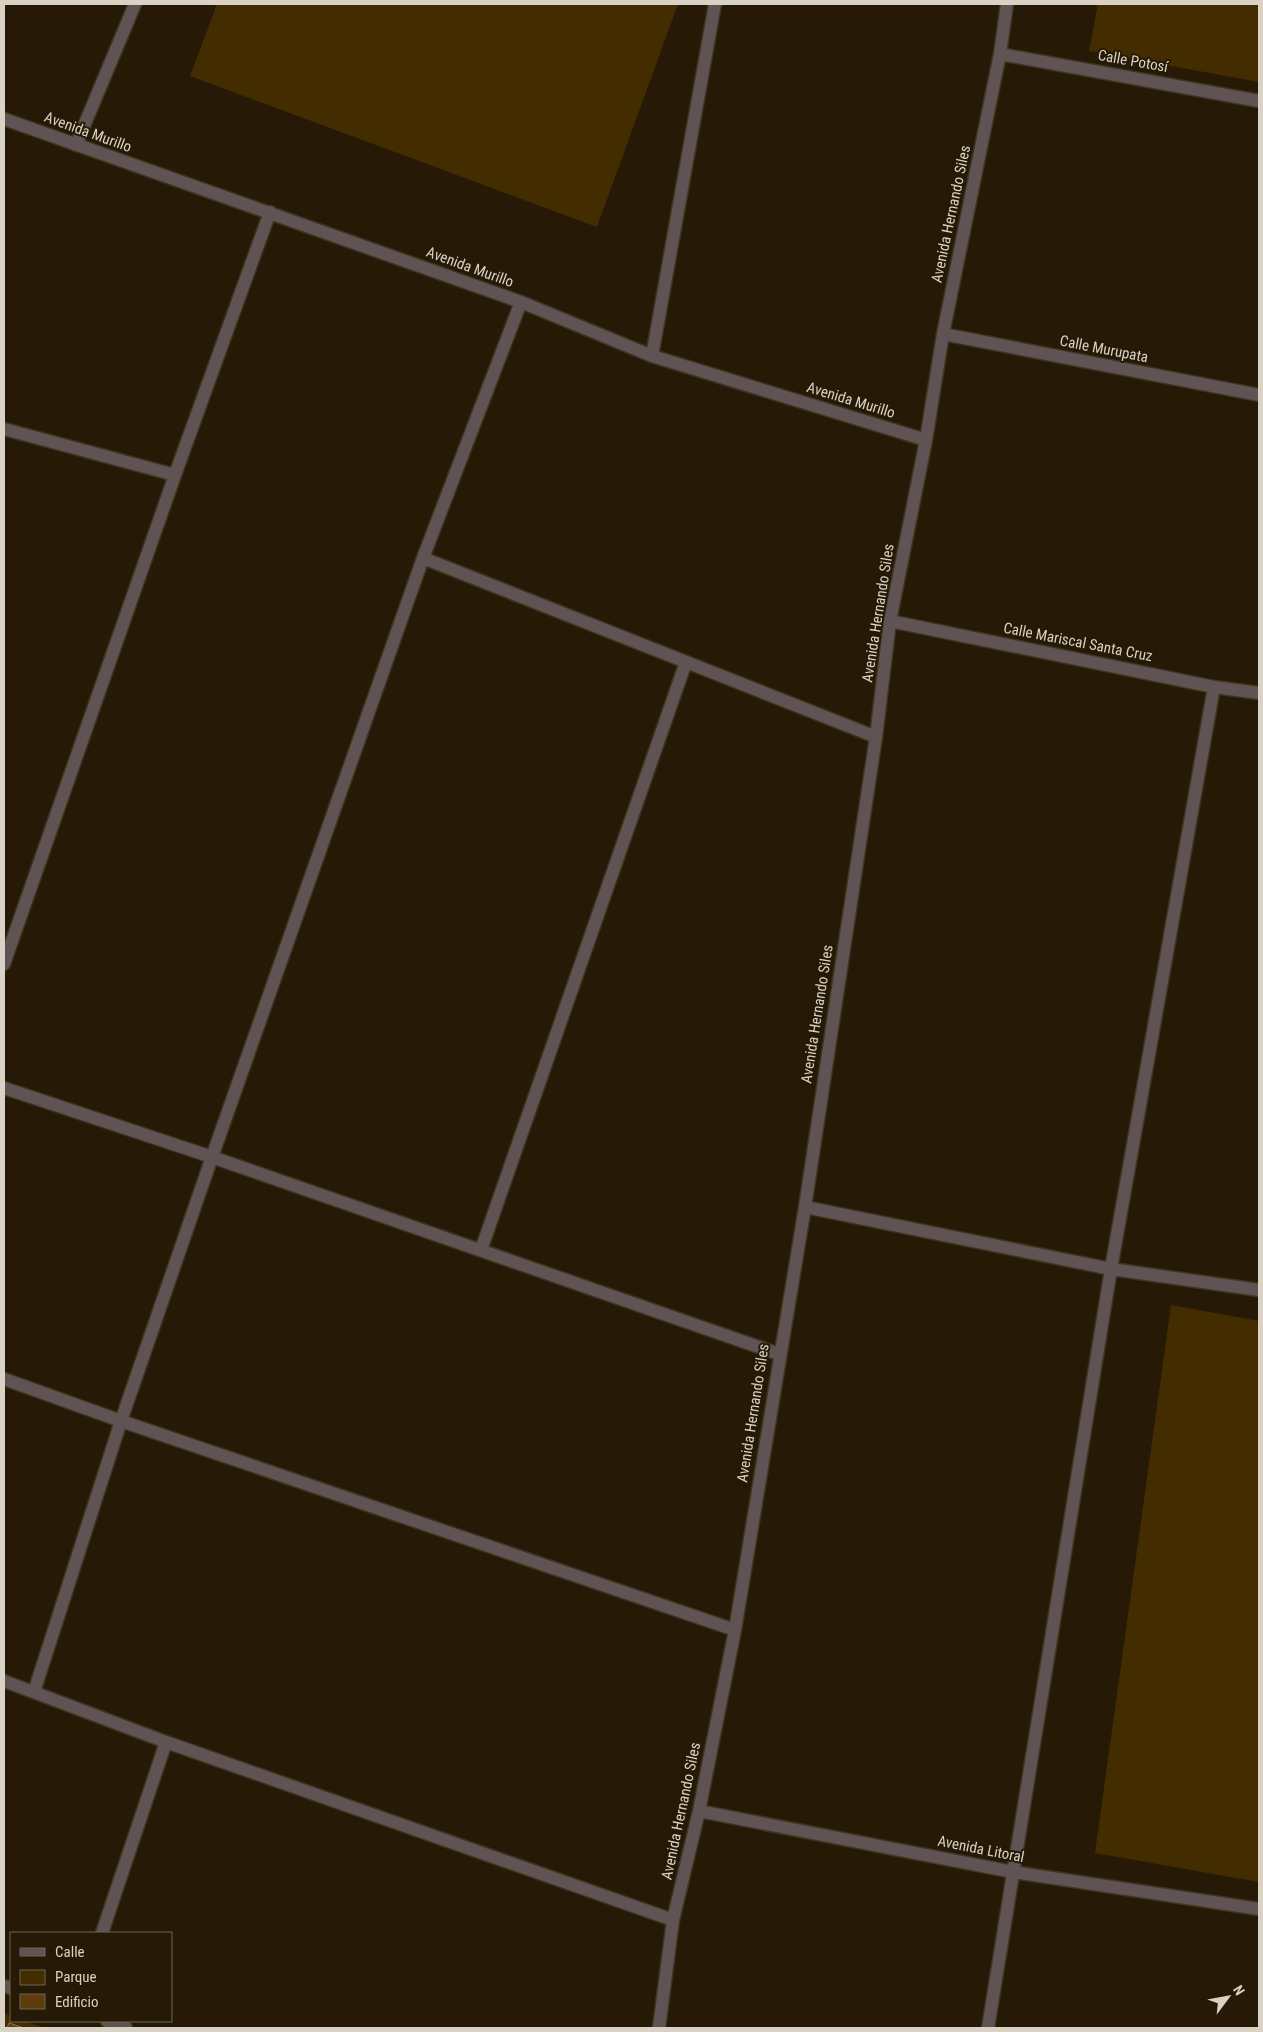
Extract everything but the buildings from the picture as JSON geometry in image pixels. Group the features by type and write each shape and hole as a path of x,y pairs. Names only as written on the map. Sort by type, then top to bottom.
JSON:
{"street":[{"path":"76,145 135,4"},
{"path":"652,356 715,4"},
{"name":"Avenida Hernando Siles","path":"659,2028 673,1920 699,1811 735,1630 779,1354 805,1207 876,737 890,621 926,440 943,334 1000,54 1007,4"},
{"name":"Calle Potosí","path":"1000,54 1259,101"},
{"name":"Avenida Murillo","path":"4,119 521,302 652,356 926,440"},
{"path":"4,964 175,475 270,212"},
{"path":"34,1692 121,1421 212,1157 424,558 521,302"},
{"name":"Calle Murupata","path":"943,334 1259,396"},
{"path":"4,429 175,475"},
{"path":"424,558 876,737"},
{"name":"Calle Mariscal Santa Cruz","path":"890,621 1214,687 1259,693"},
{"path":"481,1250 686,662"},
{"path":"988,2028 1111,1269 1214,687"},
{"path":"4,1088 212,1157 779,1354"},
{"path":"805,1207 1111,1269 1259,1290"},
{"path":"4,1379 121,1421 735,1630"},
{"path":"4,1681 166,1742 673,1920"},
{"path":"102,1932 166,1742"},
{"name":"Avenida Litoral","path":"699,1811 1014,1872 1259,1908"},
{"path":"110,2022 126,2028"}],"green space":[{"path":"217,4 678,4 597,227 190,76"},
{"path":"1098,4 1259,4 1259,82 1089,51"},
{"path":"1171,1305 1259,1321 1259,1882 1095,1853"},
{"path":"4,2013 10,2016 10,2022 27,2022 45,2028 4,2028"}]}
